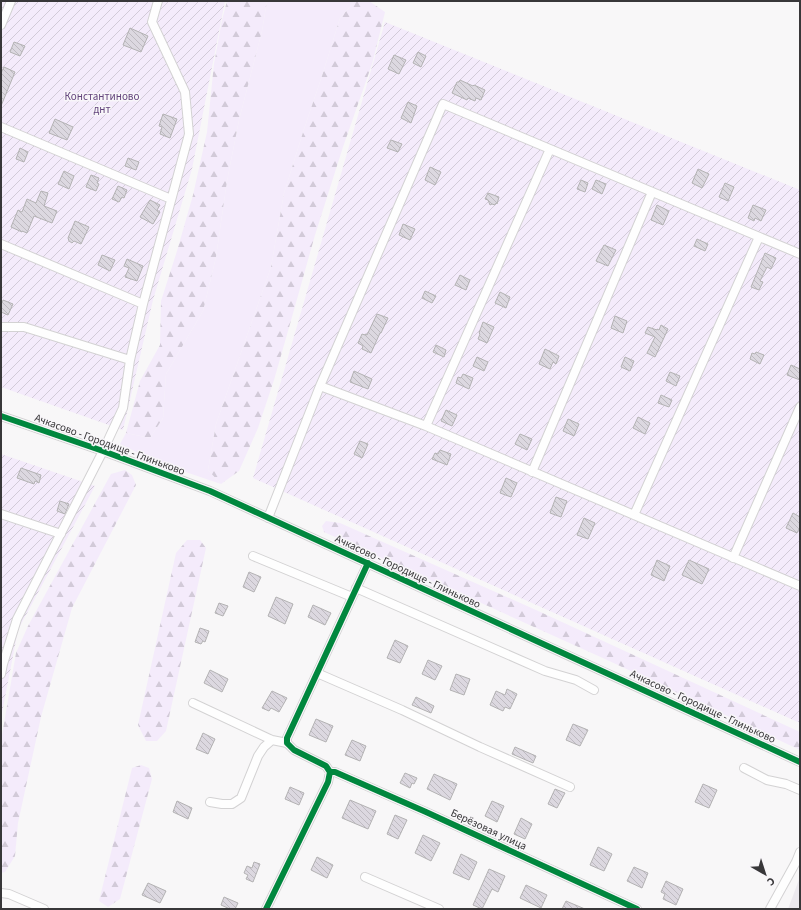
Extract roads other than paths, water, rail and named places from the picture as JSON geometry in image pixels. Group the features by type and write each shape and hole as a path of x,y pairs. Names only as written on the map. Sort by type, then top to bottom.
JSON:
{"street":[{"path":"1,25 3,16 11,1"},
{"path":"1,674 2,663 17,619 103,451 123,408 130,360 143,304 189,134 185,92 152,22 158,1"},
{"path":"268,518 320,386 443,104 800,254"},
{"path":"1,127 171,199"},
{"path":"426,426 550,149"},
{"path":"532,472 652,192"},
{"path":"634,515 759,237"},
{"path":"1,244 143,304"},
{"path":"1,327 24,327 130,360"},
{"path":"320,386 426,426 800,586"},
{"path":"733,558 800,407"},
{"name":"Ачкасово - Городище - Глиньково","path":"1,416 103,451 210,491 800,762"},
{"path":"1,514 61,534"},
{"path":"253,556 352,597"},
{"path":"287,743 287,738 368,563"},
{"path":"356,588 545,671 576,680 594,690"},
{"path":"317,673 570,787"},
{"path":"193,703 272,740 287,743 294,750 326,766 330,772 328,782 266,909"},
{"path":"210,802 232,804 241,798 258,756 264,747 272,740"},
{"path":"744,768 767,780 786,784 800,790"},
{"name":"Берёзовая улица","path":"330,772 336,772 426,812 637,909"},
{"path":"770,909 800,852"},
{"path":"365,877 439,909"},
{"path":"1,893 9,894 44,909"}],"park label":[{"name":"Константиново днт","path":"102,102"}]}
